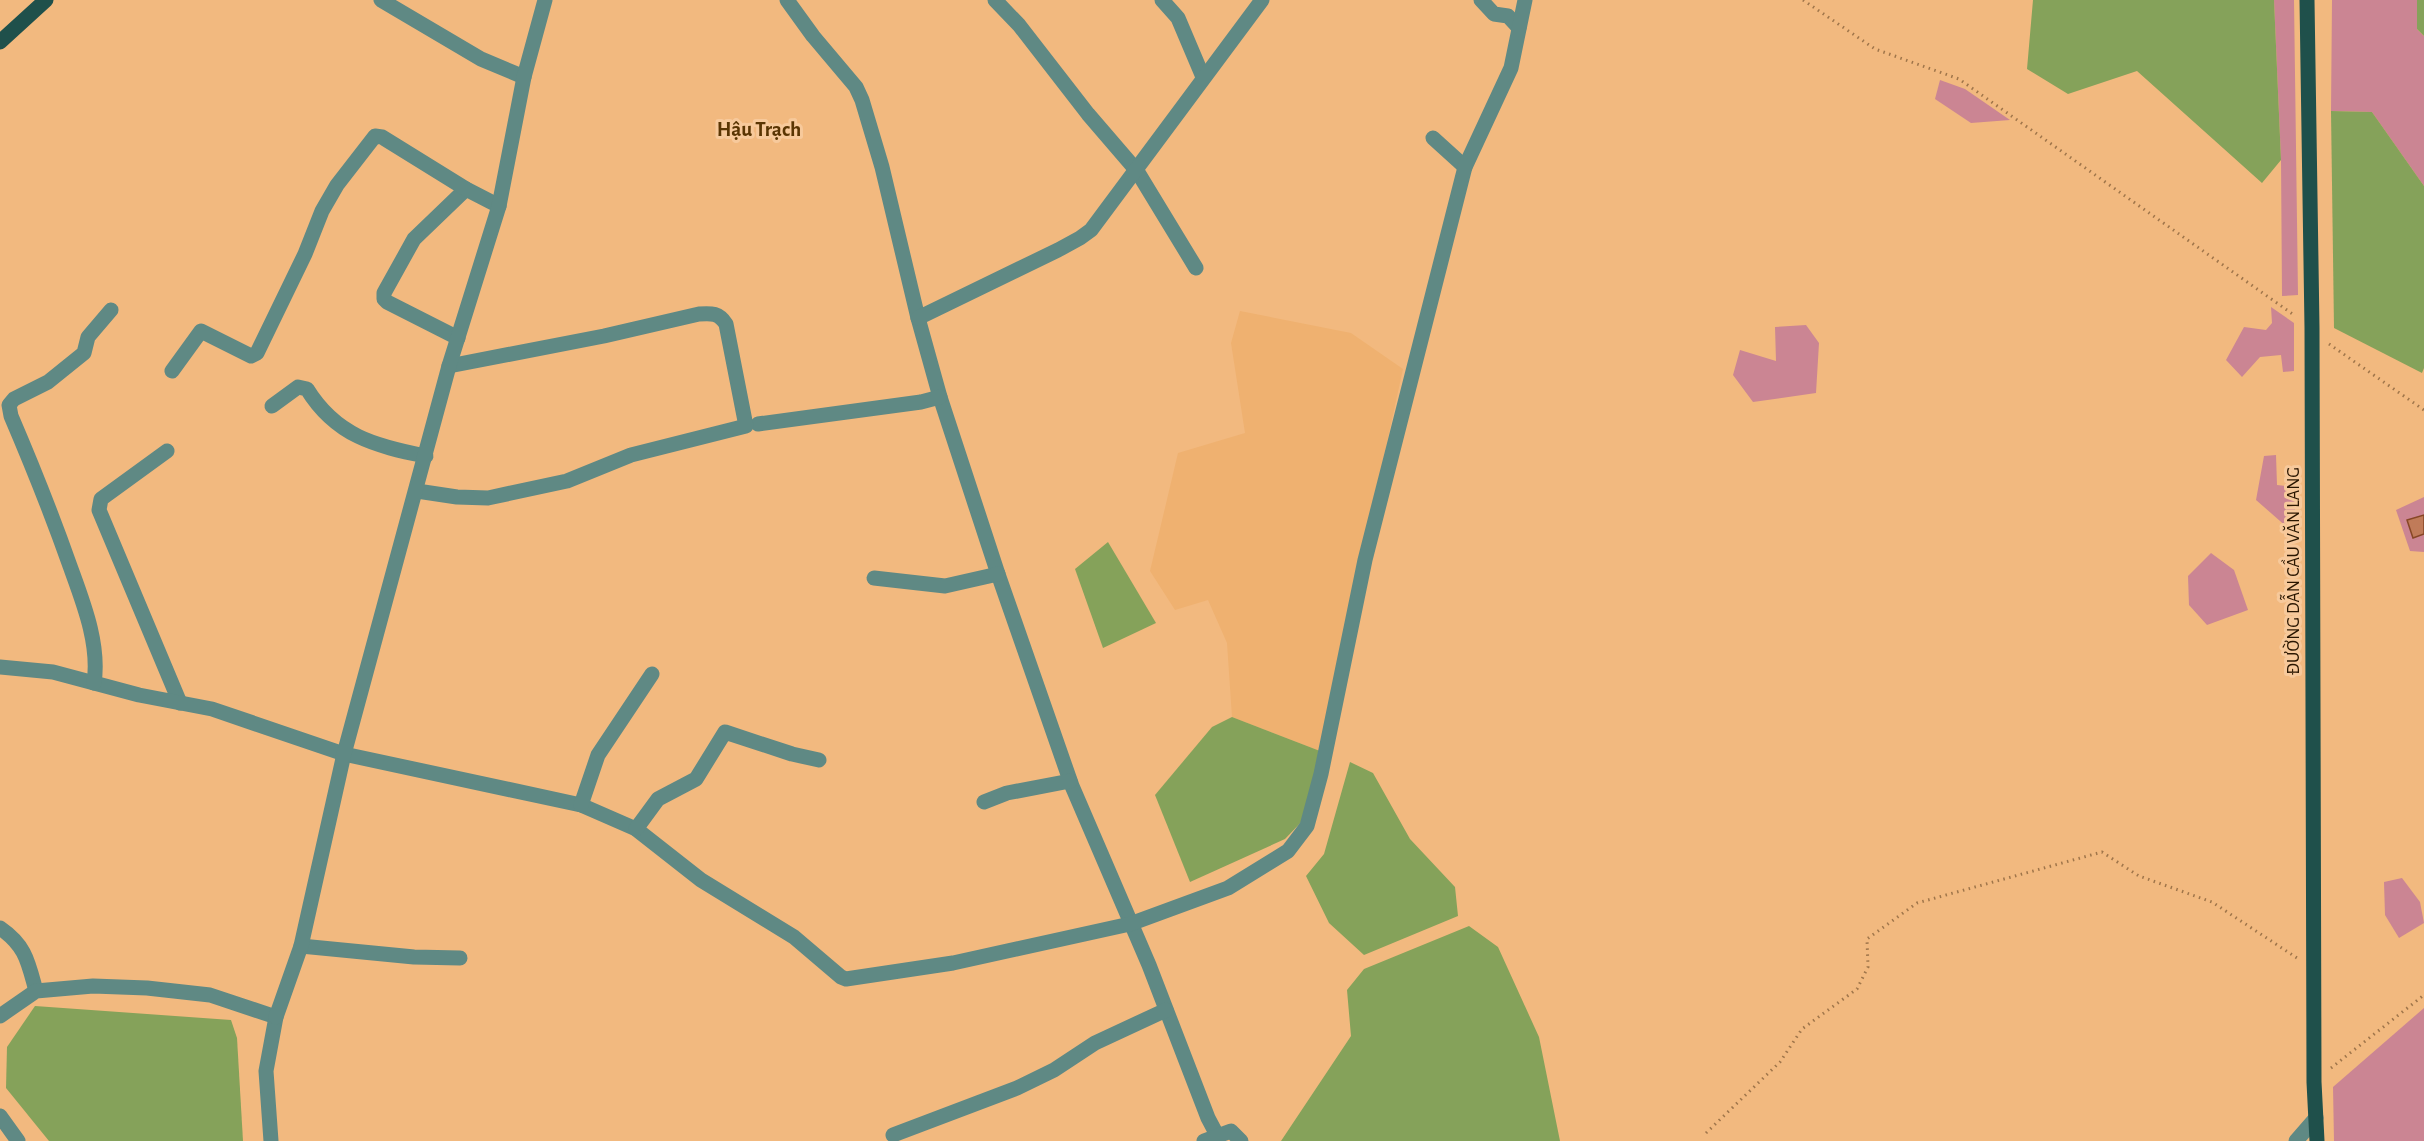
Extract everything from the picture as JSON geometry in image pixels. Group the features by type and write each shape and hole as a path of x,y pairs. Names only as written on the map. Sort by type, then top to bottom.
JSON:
{"main road":[{"path":"0,42 46,0"},
{"name":"ĐƯỜNG DẪN CẦU VĂN LANG","path":"2307,0 2312,328 2314,1082 2317,1141"}],"street":[{"path":"381,0 481,59 524,77"},
{"path":"271,1141 266,1071 276,1017 300,946 344,754 449,366 499,206 524,77 544,0"},
{"path":"787,0 813,36 856,87 862,100 882,167 918,318 940,397 998,574 1070,781 1166,1010 1208,1118 1212,1139 1231,1131 1240,1141"},
{"path":"995,0 1019,24 1088,114 1137,171 1196,268"},
{"path":"1162,0 1178,18 1203,77"},
{"path":"918,318 1080,238 1091,230 1262,0"},
{"path":"1480,0 1494,14 1508,16 1519,28"},
{"path":"0,667 53,672 212,709 344,754 581,805 636,829 701,880 794,937 846,979 953,963 1130,924 1228,888 1288,851 1307,826 1321,774 1365,560 1465,167 1511,68 1525,0"},
{"path":"172,371 201,331 251,356 257,353 305,254 322,211 337,185 375,136 379,135 466,189 499,206"},
{"path":"1433,138 1465,167"},
{"path":"458,338 387,302 384,299 384,293 414,239 466,189"},
{"path":"94,683 96,671 84,606 61,539 11,416 9,405 14,399 48,382 84,353 88,337 111,310"},
{"path":"417,491 457,497 488,498 567,481 631,455 746,426 726,324 721,316 715,314 699,314 592,339 449,366"},
{"path":"272,406 298,387 307,389 327,416 364,441 426,456"},
{"path":"758,424 921,402 940,397"},
{"path":"167,451 101,498 99,510 180,703"},
{"path":"874,578 945,586 998,574"},
{"path":"581,805 598,755 652,674"},
{"path":"636,829 658,799 696,779 725,732 792,754 819,760"},
{"path":"984,802 1006,793 1070,781"},
{"path":"0,928 11,936 26,954 36,991"},
{"path":"300,946 414,957 460,958"},
{"path":"0,1016 36,991 93,986 147,988 210,995 276,1017"},
{"path":"893,1135 1017,1088 1054,1070 1095,1043 1166,1010"},
{"path":"0,1116 18,1141"},
{"path":"2296,1141 2316,1118"}],"path":[{"path":"1803,0 1875,49 1959,79 2312,328 2325,341 2424,410"},
{"path":"1706,1133 1780,1062 1802,1029 1857,989 1868,967 1867,939 1917,903 2102,852 2139,876 2212,902 2314,969"},
{"path":"2314,1082 2424,995"}],"shaded area":[{"path":"2033,0 2274,0 2281,160 2262,183 2137,71 2068,94 2027,69"},
{"path":"2274,0 2294,0 2298,295 2282,296 2281,160"},
{"path":"2332,0 2417,0 2417,29 2424,36 2424,186 2372,112 2331,111"},
{"path":"2417,0 2424,0 2424,36 2417,29"},
{"path":"1940,80 1965,89 2010,120 1971,123 1935,99"},
{"path":"2331,111 2372,112 2424,186 2424,368 2422,373 2334,328"},
{"path":"2271,307 2294,323 2294,371 2283,372 2281,355 2260,357 2242,377 2226,360 2244,327 2266,330 2272,323"},
{"path":"1240,311 1351,333 1403,369 1320,751 1232,717 1227,643 1208,600 1175,610 1150,571 1178,453 1245,433 1231,343"},
{"path":"1806,325 1819,343 1816,393 1753,402 1733,375 1740,350 1776,361 1775,327"},
{"path":"2276,455 2277,485 2295,487 2295,534 2256,500 2264,456"},
{"path":"2424,497 2424,552 2410,551 2396,510"},
{"path":"1108,542 1156,623 1103,648 1075,569"},
{"path":"2211,553 2234,570 2248,610 2207,625 2189,605 2188,576"},
{"path":"1232,717 1320,751 1307,816 1285,839 1190,882 1155,795 1212,727"},
{"path":"1350,762 1373,773 1410,839 1455,887 1458,916 1364,955 1329,923 1306,876 1324,854"},
{"path":"2402,878 2420,902 2424,923 2399,938 2385,915 2384,882"},
{"path":"1469,926 1498,947 1539,1037 1560,1141 1281,1141 1351,1036 1347,990 1364,969"},
{"path":"35,1006 231,1020 237,1038 243,1141 49,1141 6,1088 7,1047"},
{"path":"2424,1008 2424,1141 2334,1141 2333,1087"}],"building":[{"path":"2424,515 2424,534 2413,538 2407,520"}],"district":[{"name":"Hậu Trạch","path":"759,129"}]}
